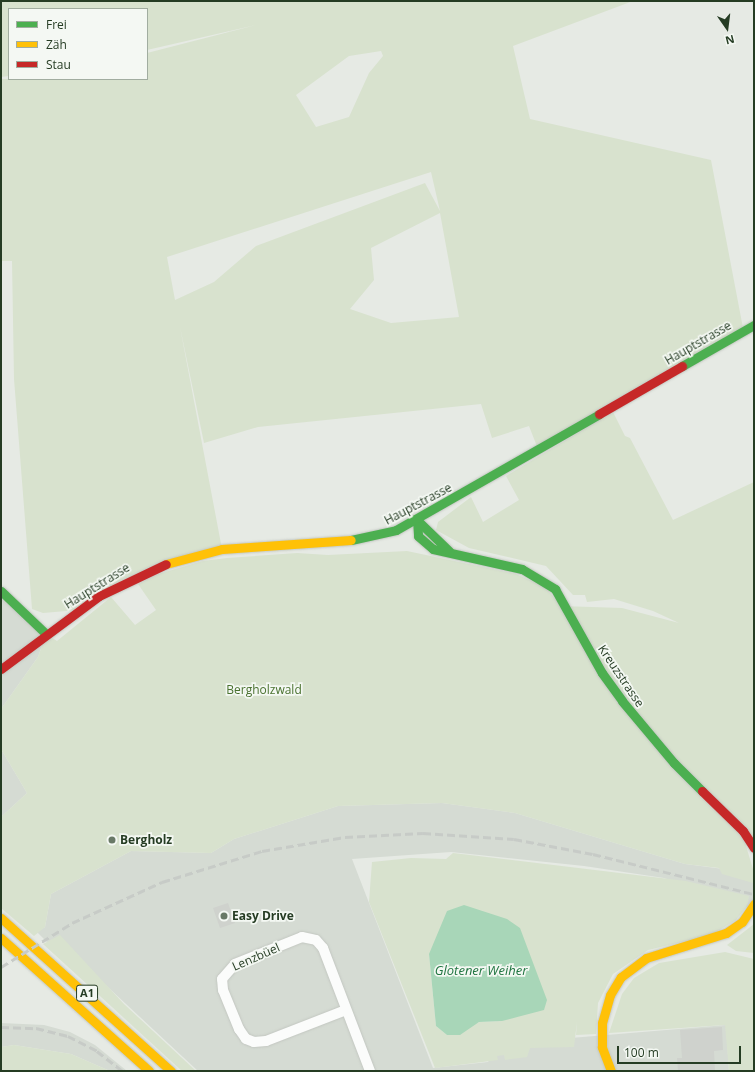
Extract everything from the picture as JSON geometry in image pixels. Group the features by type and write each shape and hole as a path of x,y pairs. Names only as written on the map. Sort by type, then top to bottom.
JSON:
{"main road":[{"name":"Hauptstrasse","path":"1,669 46,634 120,583 176,560 222,549 364,539 390,533 416,520 754,325"},
{"name":"Kreuzstrasse","path":"416,520 452,554 522,569 555,589 568,608 594,659 622,701 674,763 743,831 754,848"},
{"path":"1,591 46,634"},
{"path":"611,1071 602,1047 602,1023 610,995 621,977 646,958 726,933 742,922 754,904"},
{"name":"A1","path":"1,918 171,1071"},
{"name":"A1","path":"1,938 149,1071"}],"street":[{"name":"Lenzbüel","path":"346,1010 266,1041 254,1042 240,1033 223,990 222,979 235,964 309,937 321,945 370,1071"}],"shaded area":[{"path":"1,591 46,634 38,657 1,709"},
{"path":"1,749 27,793 1,817"},
{"path":"442,803 515,813 685,864 754,873 754,910 664,878 584,866 451,852 352,859 433,1068 488,1062 500,1044 726,1025 729,1071 198,1071 68,950 48,943 37,932 45,927 51,894 131,851 211,853 234,839 338,806"},
{"path":"1,1023 44,1025 70,1032 95,1045 127,1071 110,1071 71,1054 14,1045 1,1047"}],"green space":[{"path":"1,1 633,1 513,46 530,119 711,160 743,328 538,449 529,426 492,438 481,404 258,427 204,443 180,327 222,549 176,560 78,610 43,613 32,609 14,379 12,261 1,261 1,79 148,80 148,53 256,25 148,50 148,8 8,8 8,76 1,77","holes":["381,51 383,56 369,73 349,117 316,127 296,95 349,56","431,172 440,211 425,183 256,246 214,282 175,300 167,257","440,213 459,317 391,323 350,309 374,280 371,248"]},
{"name":"Bergholzwald","path":"613,412 625,436 630,438 673,520 754,482 754,840 746,846 753,869 753,883 722,874 719,868 685,864 515,813 442,803 338,806 234,839 211,853 131,851 51,894 45,927 34,936 1,908 1,817 27,793 1,749 1,709 38,657 46,634 57,641 111,597 135,625 156,610 138,584 158,574 203,561 227,558 297,553 328,555 407,551 516,574 545,587 561,606 622,608 679,623 653,611 614,599 587,602 585,595 573,595 546,566 469,548 436,530 438,522 471,497 483,522 519,500 506,476"},
{"path":"453,853 686,881 749,896 747,906 736,920 711,935 648,950 613,974 598,1003 596,1034 576,1035 577,1022 574,1047 530,1048 527,1057 505,1060 504,1055 497,1056 498,1060 435,1068 369,902 372,862 411,858 446,859","holes":["429,954 502,1021 479,1022 447,1035 436,1026"]},
{"path":"754,924 754,953 736,951 727,945"},
{"path":"60,935 124,1004 196,1071 182,1071 43,944"},
{"path":"725,952 754,959 754,1071 729,1071 725,1025 609,1033 622,994 634,978 659,963"},
{"path":"14,1045 71,1054 110,1071 1,1071 1,1047"}],"water":[{"name":"Glotener Weiher","path":"464,905 507,919 520,928 547,1000 544,1010 502,1021 479,1022 460,1035 447,1035 436,1026 429,954 447,911"}],"building":[{"name":"Easy Drive","path":"228,903 235,923 220,928 213,908"},
{"path":"722,1027 723,1050 714,1051 715,1071 678,1071 677,1058 682,1058 680,1030"}],"railway":[{"path":"1,967 72,923 162,882 262,851 345,837 423,833 514,839 593,854 754,894"},
{"path":"1,1027 36,1028 68,1036 97,1051 123,1071"}],"traffic: fast":[{"path":"682,366 754,325"},
{"path":"351,540 396,530 599,414"},
{"path":"417,520 418,536 433,549 522,569 555,589 602,673 622,701 674,763 702,791"},
{"path":"417,520 449,551"},
{"path":"1,591 46,634"}],"traffic: slow":[{"path":"166,564 222,549 351,540"},
{"path":"611,1071 602,1047 602,1023 610,995 621,977 646,958 726,933 742,922 754,904"},
{"path":"1,918 171,1071"},
{"path":"1,938 149,1071"}],"traffic: jam":[{"path":"599,414 682,366"},
{"path":"1,669 99,596 166,564"},
{"path":"702,791 743,831 754,848"}],"place":[{"name":"Bergholz","path":"112,840"},
{"name":"Easy Drive","path":"224,916"}]}
